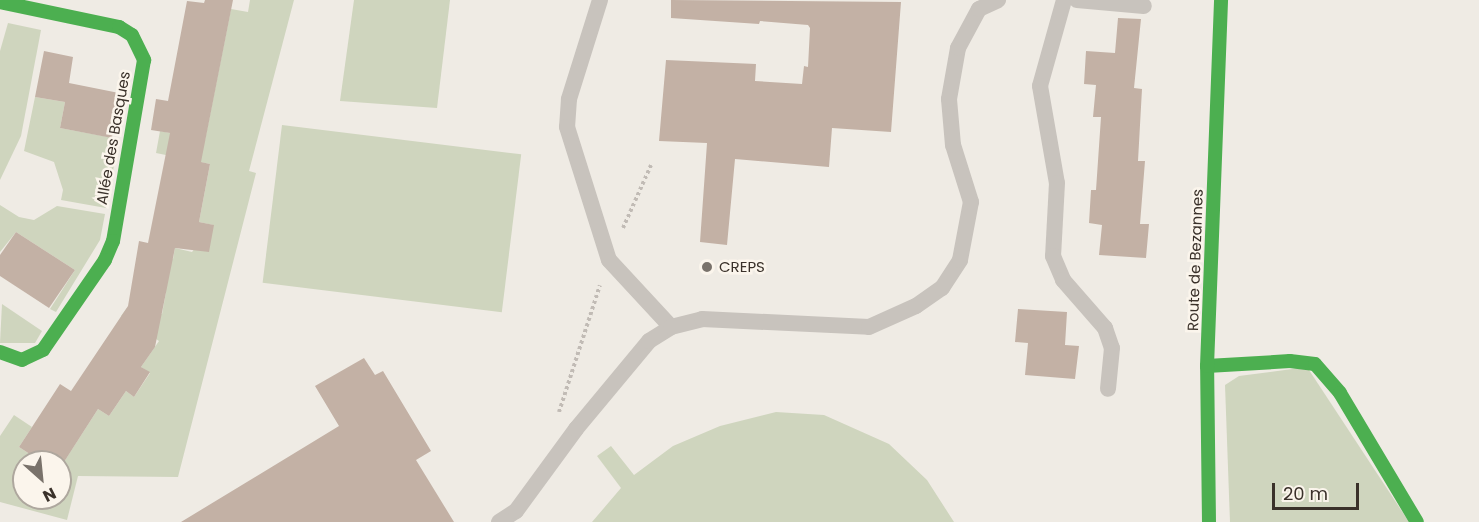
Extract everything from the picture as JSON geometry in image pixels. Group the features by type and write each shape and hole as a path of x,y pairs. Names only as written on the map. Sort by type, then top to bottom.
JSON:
{"street":[{"name":"Route de Bezannes","path":"1209,522 1207,366 1221,0"},
{"name":"Allée des Basques","path":"0,2 119,27 132,35 141,48 144,60 113,241 96,274 43,350 22,360 0,352"},
{"path":"1207,366 1290,361 1315,364 1340,393 1417,522"}],"lane":[{"path":"600,0 569,99 567,127 609,260 671,327"},
{"path":"499,522 516,511 557,455 649,341 671,327 702,319 869,327 916,306 942,288 960,260 971,202 953,145 949,99 958,48 979,9 998,0"},
{"path":"1064,0 1061,22 1044,63 1040,86 1057,183 1053,256 1063,280 1105,328 1112,348 1108,389"},
{"path":"1077,0 1144,6"}],"path":[{"path":"557,455 552,432 609,260 651,165"}],"green space":[{"path":"250,0 294,0 249,171 256,173 178,477 78,476 72,500 72,450 98,409 109,416 126,391 134,397 150,373 141,367 159,341 121,316 127,308 162,314 166,292 156,290 161,257 173,259 175,248 192,252 213,225 199,222 210,164 156,153 160,131 205,140 231,9 248,12"},
{"path":"354,0 450,0 437,108 340,101"},
{"path":"8,23 41,30 21,136 0,180 0,51"},
{"path":"35,97 65,102 60,128 119,139 106,208 61,200 63,190 54,162 24,151"},
{"path":"282,125 521,154 502,312 263,283"},
{"path":"0,205 19,217 34,220 57,206 105,214 100,240 56,312 50,309 75,270 16,232 0,252"},
{"path":"2,304 42,331 35,343 0,343"},
{"path":"1307,367 1409,522 1230,522 1225,385 1239,376"},
{"path":"776,412 824,415 889,444 927,480 954,522 592,522 621,488 597,456 611,446 634,475 673,446 720,426"},
{"path":"14,415 32,427 19,447 24,450 12,450 12,505 0,502 0,436"},
{"path":"30,510 70,510 67,520"}],"building":[{"path":"205,0 233,0 201,162 210,164 199,222 214,225 209,252 175,248 155,347 141,367 150,372 134,397 126,391 109,416 98,409 72,450 24,450 19,447 60,384 71,391 128,306 139,241 148,243 170,133 151,130 156,99 168,101 187,1 204,3"},
{"path":"671,0 901,2 891,132 832,128 829,167 735,159 727,245 700,242 707,143 659,141 666,60 756,64 755,81 802,84 804,66 808,67 810,28 808,25 760,21 759,24 671,18"},
{"path":"1118,18 1141,19 1134,88 1142,89 1138,161 1145,161 1140,224 1149,224 1146,258 1099,255 1102,225 1089,223 1091,190 1096,190 1101,117 1093,117 1096,85 1084,84 1086,51 1115,53"},
{"path":"44,51 73,57 69,83 119,93 112,138 60,128 65,102 35,97"},
{"path":"16,232 75,270 49,308 0,276 0,255"},
{"path":"1018,309 1067,312 1065,345 1079,346 1075,379 1025,375 1028,343 1015,342"},
{"path":"364,358 375,375 383,371 431,451 416,460 454,522 181,522 339,426 315,386"}],"traffic: fast":[{"path":"1209,522 1207,366 1221,0"},
{"path":"0,2 119,27 132,35 144,60 113,241 105,260 43,350 22,360 0,352"},
{"path":"1207,366 1290,361 1315,364 1340,393 1417,522"}],"place":[{"name":"CREPS","path":"707,267"}]}
